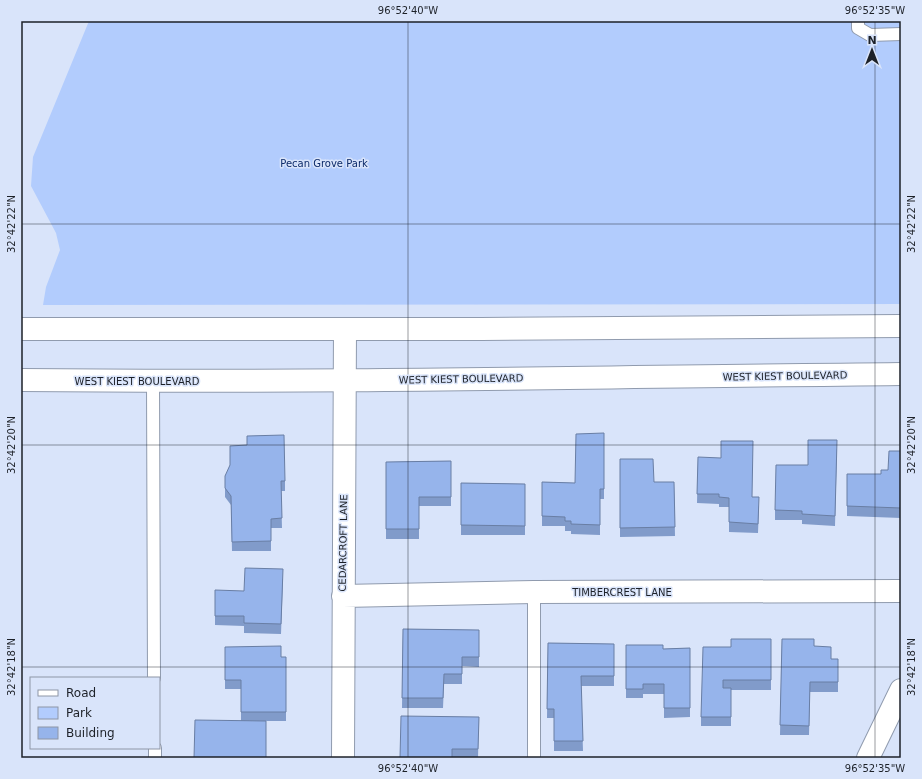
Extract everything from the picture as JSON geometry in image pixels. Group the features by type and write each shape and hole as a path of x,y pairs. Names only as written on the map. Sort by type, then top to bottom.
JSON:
{"main road":[{"path":"21,329 489,329 901,326"},
{"name":"CEDARCROFT LANE","path":"344,758 343,596 345,329"},
{"name":"WEST KIEST BOULEVARD","path":"21,380 153,382 345,381 901,374"},
{"name":"TIMBERCREST LANE","path":"343,596 534,592 901,591"},
{"path":"868,758 901,690"}],"lane":[{"path":"858,21 858,28 870,35 901,34"},
{"path":"153,382 154,677"},
{"path":"534,592 534,758"}],"green space":[{"name":"Pecan Grove Park","path":"89,21 901,21 901,304 43,305 46,287 60,250 56,233 31,186 33,157"}],"building":[{"path":"604,433 604,489 600,489 600,525 571,524 571,521 565,521 565,517 542,516 542,482 575,483 576,434"},
{"path":"284,435 285,481 281,481 282,518 271,519 271,541 232,542 231,496 225,488 225,476 230,465 230,446 247,445 247,436"},
{"path":"808,440 837,440 835,516 802,514 802,511 775,510 776,465 808,465"},
{"path":"721,441 753,441 752,497 759,497 758,524 729,522 729,498 719,497 719,494 697,494 698,457 721,458"},
{"path":"889,451 901,451 901,508 847,506 847,474 881,474 881,470 888,470"},
{"path":"620,459 653,459 654,482 674,482 675,527 620,528"},
{"path":"451,461 451,497 419,497 419,529 386,529 386,462"},
{"path":"461,483 525,484 525,526 461,525"},
{"path":"245,568 283,569 281,624 244,623 244,616 215,616 215,590 244,591"},
{"path":"403,629 479,630 479,657 462,657 462,674 444,674 443,698 402,698"},
{"path":"731,639 771,639 771,680 723,680 723,688 731,688 731,717 701,717 703,647 731,647"},
{"path":"782,639 814,639 814,646 831,647 831,659 838,659 838,682 810,682 809,726 780,725"},
{"path":"548,643 614,644 614,676 581,676 583,741 554,741 554,709 547,709"},
{"path":"626,645 663,645 663,649 690,648 690,708 664,708 664,684 643,684 643,689 626,689"},
{"path":"281,646 281,657 286,657 286,712 241,712 241,680 225,680 225,647"},
{"path":"401,716 479,717 478,749 452,749 452,758 400,758"},
{"path":"195,720 266,721 266,758 194,758"}]}
